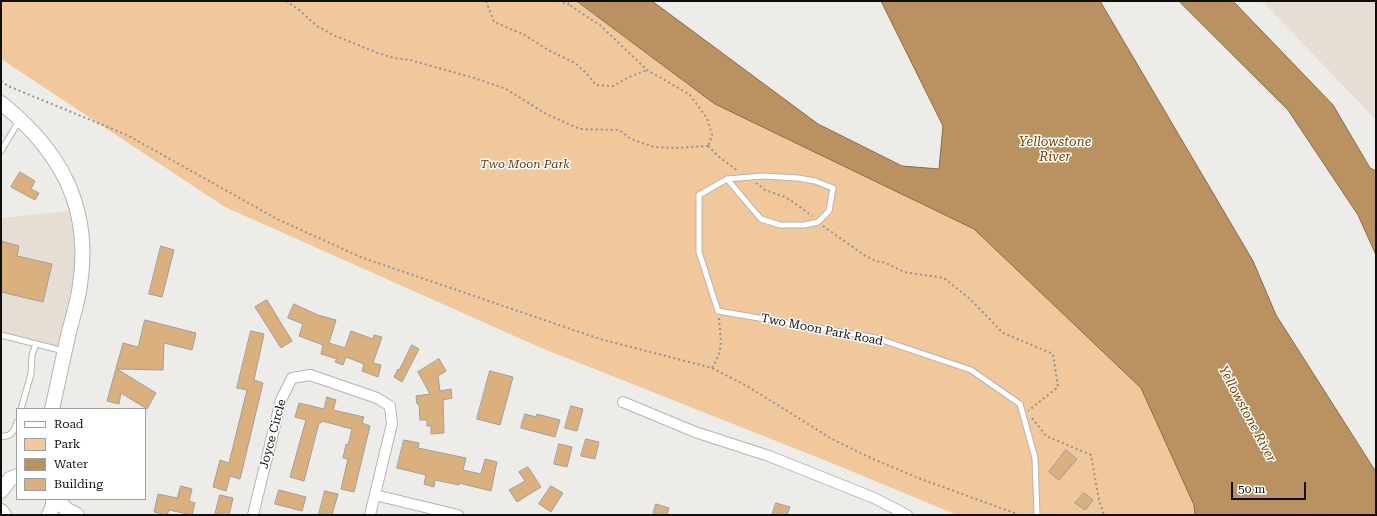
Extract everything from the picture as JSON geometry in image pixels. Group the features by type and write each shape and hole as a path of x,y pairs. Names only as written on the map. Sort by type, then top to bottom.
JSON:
{"street":[{"path":"1,103 21,118 50,152 62,171 73,195 77,210 81,234 82,259 80,285 52,408"},
{"name":"Joyce Circle","path":"253,515 281,400 292,378 310,375 377,398 390,406 392,424 370,515"},
{"path":"623,402 695,432 769,456 874,498 907,515"},
{"path":"1,491 9,479"},
{"path":"375,495 458,515"},
{"path":"49,515 53,505 53,500"},
{"path":"57,500 67,510 77,515"},
{"path":"1,511 4,515"}],"lane":[{"path":"1,151 21,118"},
{"path":"718,311 699,252 699,195 726,179 763,176 798,178 815,181 833,188 829,211 818,222 804,225 780,225 761,219 726,179"},
{"name":"Two Moon Park Road","path":"718,311 876,338 970,370 1020,404 1035,458 1037,515"},
{"path":"1,335 65,351"},
{"path":"21,408 32,374 32,355 36,344"},
{"path":"1,436 4,437 10,435 15,430 16,426"}],"path":[{"path":"286,1 298,9 317,26 333,35 394,58 410,60 474,78 506,89 546,114 580,129 619,130 631,139 654,147 674,148 708,146 718,156 765,190 785,197 803,208 818,222 864,255 876,261 886,263 904,272 944,278 970,299 1003,333 1053,354 1058,387 1027,412"},
{"path":"486,1 494,22 525,36 548,50 575,63 596,85 613,86 629,77 647,70"},
{"path":"558,1 572,6 601,26 647,70 689,94 707,118 712,134 708,146"},
{"path":"568,1 572,6"},
{"path":"1,80 8,86 127,135 277,219 363,258 600,339 712,368 747,386 832,439 873,459 921,479 1020,515"},
{"path":"712,368 720,355 722,344 718,311"},
{"path":"1032,418 1046,436 1091,455 1099,500 1104,515"}],"shaded area":[{"path":"1262,1 1376,1 1376,120 1265,4"},
{"path":"77,210 81,234 65,351 1,335 1,218"}],"green space":[{"name":"Two Moon Park","path":"1,1 577,1 715,104 974,229 1141,388 1194,505 1195,515 957,515 834,464 539,347 225,207 1,59"}],"water":[{"name":"Yellowstone River","path":"577,1 652,1 818,124 902,166 939,169 943,126 881,1 1100,1 1253,261 1276,315 1376,472 1376,515 1195,515 1194,505 1141,388 974,229 715,104"},
{"path":"1179,1 1233,1 1333,105 1370,168 1376,171 1376,255 1358,215 1288,110"}],"building":[{"path":"20,172 35,181 31,189 39,193 35,200 11,187"},
{"path":"1,241 19,246 17,256 52,264 43,302 1,292"},
{"path":"161,246 174,250 162,297 149,294"},
{"path":"267,300 292,341 281,348 255,307"},
{"path":"294,304 318,315 336,320 329,343 345,348 351,331 373,339 374,335 382,337 373,363 381,365 378,377 362,371 364,364 346,357 343,365 335,362 337,359 321,354 323,345 299,336 303,324 288,318"},
{"path":"145,320 196,333 192,350 164,343 163,370 117,369 156,393 147,409 121,393 119,404 107,401 123,343 138,347"},
{"path":"251,331 264,334 254,380 263,383 240,479 230,476 226,491 213,487 220,460 229,463 247,390 237,388"},
{"path":"412,345 419,349 402,382 394,377"},
{"path":"439,359 446,371 438,376 440,391 451,389 452,398 443,400 444,433 431,434 431,426 427,426 427,420 420,420 419,404 417,404 416,396 430,394 418,372"},
{"path":"490,371 513,377 500,425 477,419"},
{"path":"327,397 336,400 333,410 364,417 362,423 370,426 354,492 341,489 348,459 343,458 346,444 348,445 352,429 322,421 319,423 304,481 290,477 306,420 295,417 299,403 324,409"},
{"path":"571,406 583,409 577,431 565,428"},
{"path":"525,414 536,417 537,414 560,420 555,437 521,428"},
{"path":"586,439 599,442 595,459 581,456"},
{"path":"404,440 419,443 418,448 466,458 463,470 481,474 485,459 497,462 491,491 459,483 459,485 435,480 434,487 424,484 426,475 397,468"},
{"path":"559,444 572,447 567,467 554,464"},
{"path":"1066,450 1077,459 1059,480 1049,472"},
{"path":"528,467 541,487 517,502 509,490 525,481 519,472"},
{"path":"181,486 192,489 189,501 195,503 192,515 169,510 167,515 154,512 158,494 177,498"},
{"path":"551,486 563,493 551,512 539,504"},
{"path":"279,490 306,497 302,511 275,504"},
{"path":"325,491 338,494 332,515 319,514"},
{"path":"1084,493 1093,500 1085,510 1075,503"},
{"path":"220,495 233,498 229,515 215,515"},
{"path":"776,503 790,507 787,515 772,515"},
{"path":"656,504 669,508 667,515 653,515"}]}
